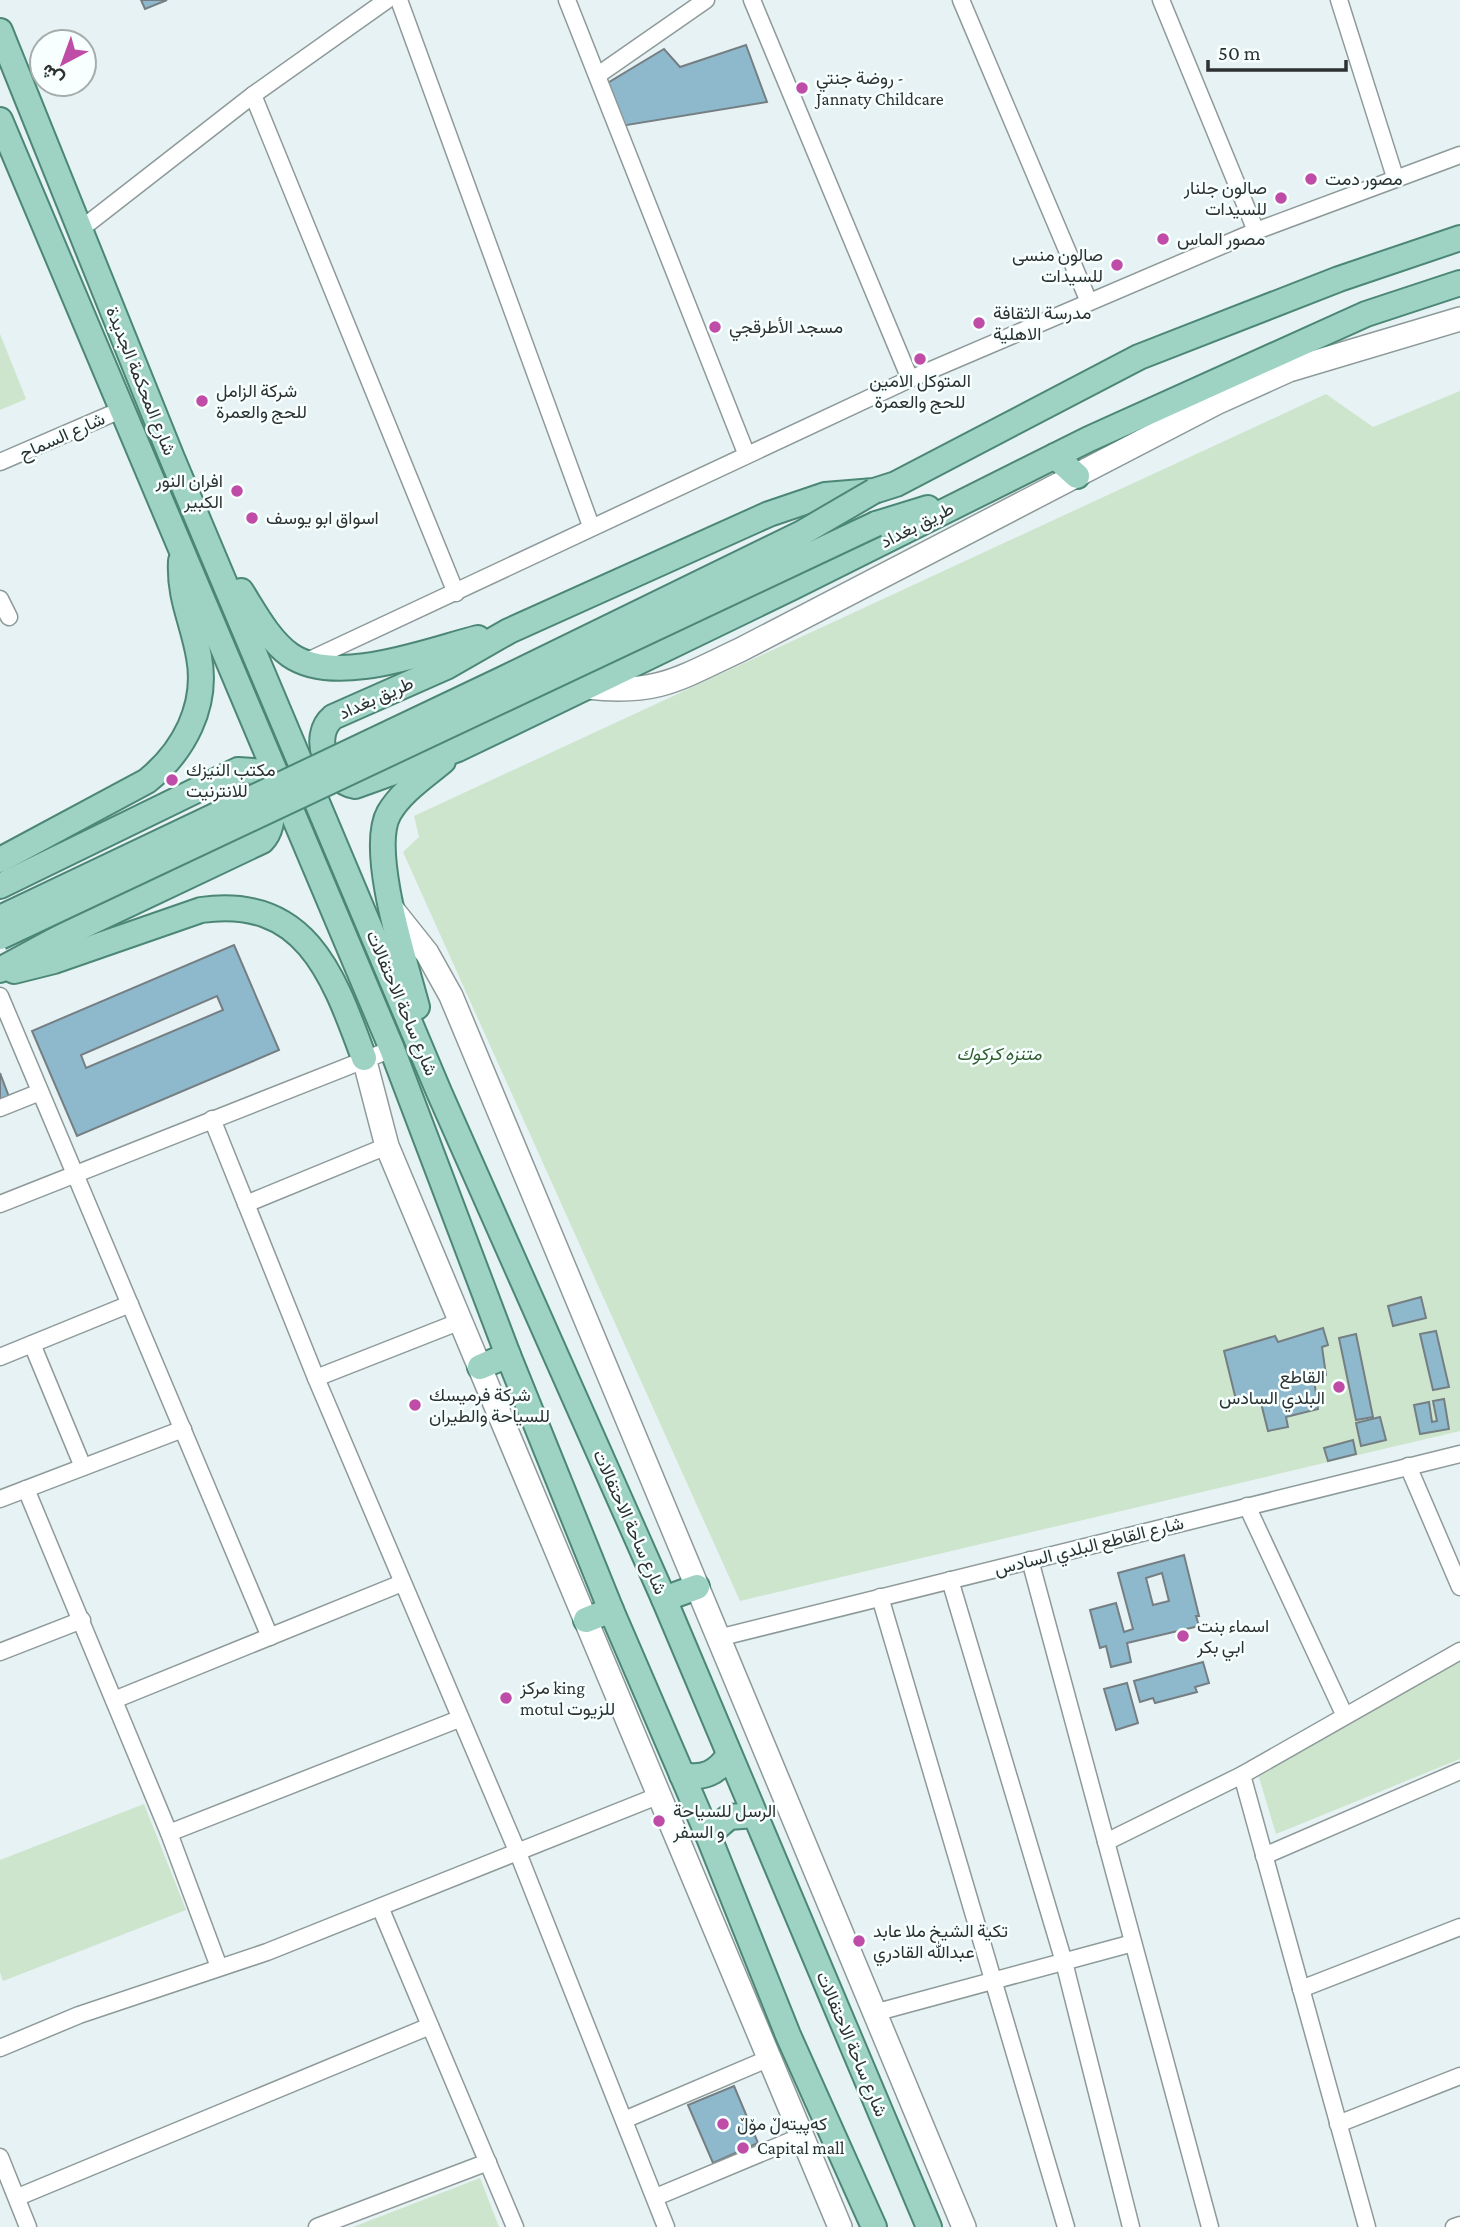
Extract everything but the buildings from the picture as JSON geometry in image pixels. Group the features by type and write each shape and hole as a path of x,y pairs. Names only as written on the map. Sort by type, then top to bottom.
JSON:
{"main road":[{"name":"شارع المحكمة الجديدة","path":"0,31 287,729"},
{"name":"شارع المحكمة الجديدة","path":"0,120 264,744"},
{"name":"طريق بغداد","path":"1460,238 1339,279 1139,357 896,484 874,491 825,495 769,514 509,631 446,667 333,717 322,729 321,745 336,776 355,786 458,749 1055,456 1366,314 1460,283"},
{"path":"587,687 623,691 667,684 740,650 1216,403 1289,370 1460,319"},
{"path":"1055,456 1077,476"},
{"path":"0,918 802,533 874,491"},
{"path":"0,937 876,524 918,510 960,504"},
{"path":"208,540 279,646 303,663 323,668 358,667 509,631"},
{"path":"0,860 147,781 166,765 181,746 192,724 201,680 199,656 184,606 182,550"},
{"name":"شارع ساحة الاحتفالات","path":"287,729 439,1092 664,1599 929,2227"},
{"name":"شارع ساحة الاحتفالات","path":"264,744 299,836 392,1049 509,1355 611,1609 708,1835 788,2035 874,2227"},
{"path":"439,1092 383,869 382,828 387,815 406,792 458,749"},
{"path":"0,886 239,770 253,771 263,781 273,816 269,834 262,841 68,933 0,972"},
{"path":"0,972 54,961 201,910 227,906 248,909 292,929 312,947 340,993 364,1058 387,1146 840,2227"},
{"path":"393,909 427,953 451,996 964,2227"},
{"path":"480,1367 509,1355"},
{"path":"664,1599 696,1587"},
{"path":"586,1620 611,1609"},
{"path":"682,1775 696,1778 709,1775 721,1767 729,1755"},
{"path":"708,1835 729,1817 755,1815"}],"street":[{"path":"81,229 253,95 387,0"},
{"path":"399,0 591,526"},
{"path":"568,0 746,453"},
{"path":"598,75 706,0"},
{"path":"752,0 909,379"},
{"path":"961,0 1089,302"},
{"path":"1161,0 1256,231"},
{"path":"1345,2 1395,177"},
{"path":"253,95 456,593"},
{"path":"303,663 456,593 746,453 909,379 1256,231 1460,155"},
{"name":"شارع السماح","path":"0,462 124,409"},
{"path":"0,600 9,617"},
{"path":"0,996 270,1637"},
{"path":"0,1204 392,1049"},
{"path":"0,1108 40,1092"},
{"path":"212,1119 316,1378 518,1853 666,2227"},
{"path":"246,1204 387,1146"},
{"path":"0,1357 130,1304"},
{"path":"316,1378 461,1321"},
{"path":"32,1344 83,1467"},
{"path":"0,1499 183,1429"},
{"name":"شارع القاطع البلدي السادس","path":"718,1638 1460,1454"},
{"path":"1408,1466 1460,1587"},
{"path":"26,1489 169,1833 219,1967"},
{"path":"1247,1506 1345,1714"},
{"path":"1030,1560 1210,2227"},
{"path":"950,1580 1064,1962 1131,2227"},
{"path":"114,1700 402,1583"},
{"path":"880,1597 1066,2227"},
{"path":"0,1652 82,1620"},
{"path":"1106,1842 1242,1775 1460,1651"},
{"path":"169,1833 459,1719"},
{"path":"1264,1856 1460,1771"},
{"path":"1242,1775 1367,2227"},
{"path":"0,2048 79,2015 219,1967 380,1907 660,1796"},
{"path":"380,1907 515,2227"},
{"path":"1301,1989 1460,1927"},
{"path":"874,2013 994,1983 1133,1943"},
{"path":"18,2197 430,2026"},
{"path":"624,2120 770,2058"},
{"path":"1338,2124 1460,2076"},
{"path":"656,2197 802,2136"},
{"path":"0,2157 28,2227"},
{"path":"317,2227 336,2223 488,2162"},
{"path":"1454,2227 1460,2225"}],"green space":[{"path":"0,334 26,399 0,410"},
{"name":"متنزه كركوك","path":"1460,391 1460,1431 740,1601 403,852 419,837 414,816 1326,394 1373,427"},
{"path":"1460,1662 1460,1759 1276,1834 1258,1774"},
{"path":"144,1804 186,1910 3,1981 0,1972 0,1860"},
{"path":"480,2178 499,2227 353,2227"}],"place":[{"name":"روضة جنتي - Jannaty Childcare","path":"802,88"},
{"name":"مصور دمت","path":"1311,179"},
{"name":"صالون جلنار للسيدات","path":"1281,198"},
{"name":"مصور الماس","path":"1163,239"},
{"name":"صالون منسى للسيدات","path":"1117,265"},
{"name":"مدرسة الثقافة الاهلية","path":"979,323"},
{"name":"مسجد الأطرقجي","path":"715,327"},
{"name":"المتوكل الامين للحج والعمرة","path":"920,359"},
{"name":"شركة الزامل للحج والعمرة","path":"202,401"},
{"name":"افران النور الكبير","path":"237,491"},
{"name":"اسواق ابو يوسف","path":"252,518"},
{"name":"مكتب النيزك للانترنيت","path":"172,780"},
{"name":"القاطع البلدي السادس","path":"1339,1387"},
{"name":"شركة فرميسك للسياحة والطيران","path":"415,1405"},
{"name":"اسماء بنت ابي بكر","path":"1183,1636"},
{"name":"مركز king motul للزيوت","path":"506,1698"},
{"name":"الرسل للسياحة و السفر","path":"659,1821"},
{"name":"تكية الشيخ ملا عابد عبدالله القادري","path":"859,1941"},
{"name":"کەپیتەڵ مۆڵ","path":"723,2124"},
{"name":"Capital mall","path":"743,2148"}]}
